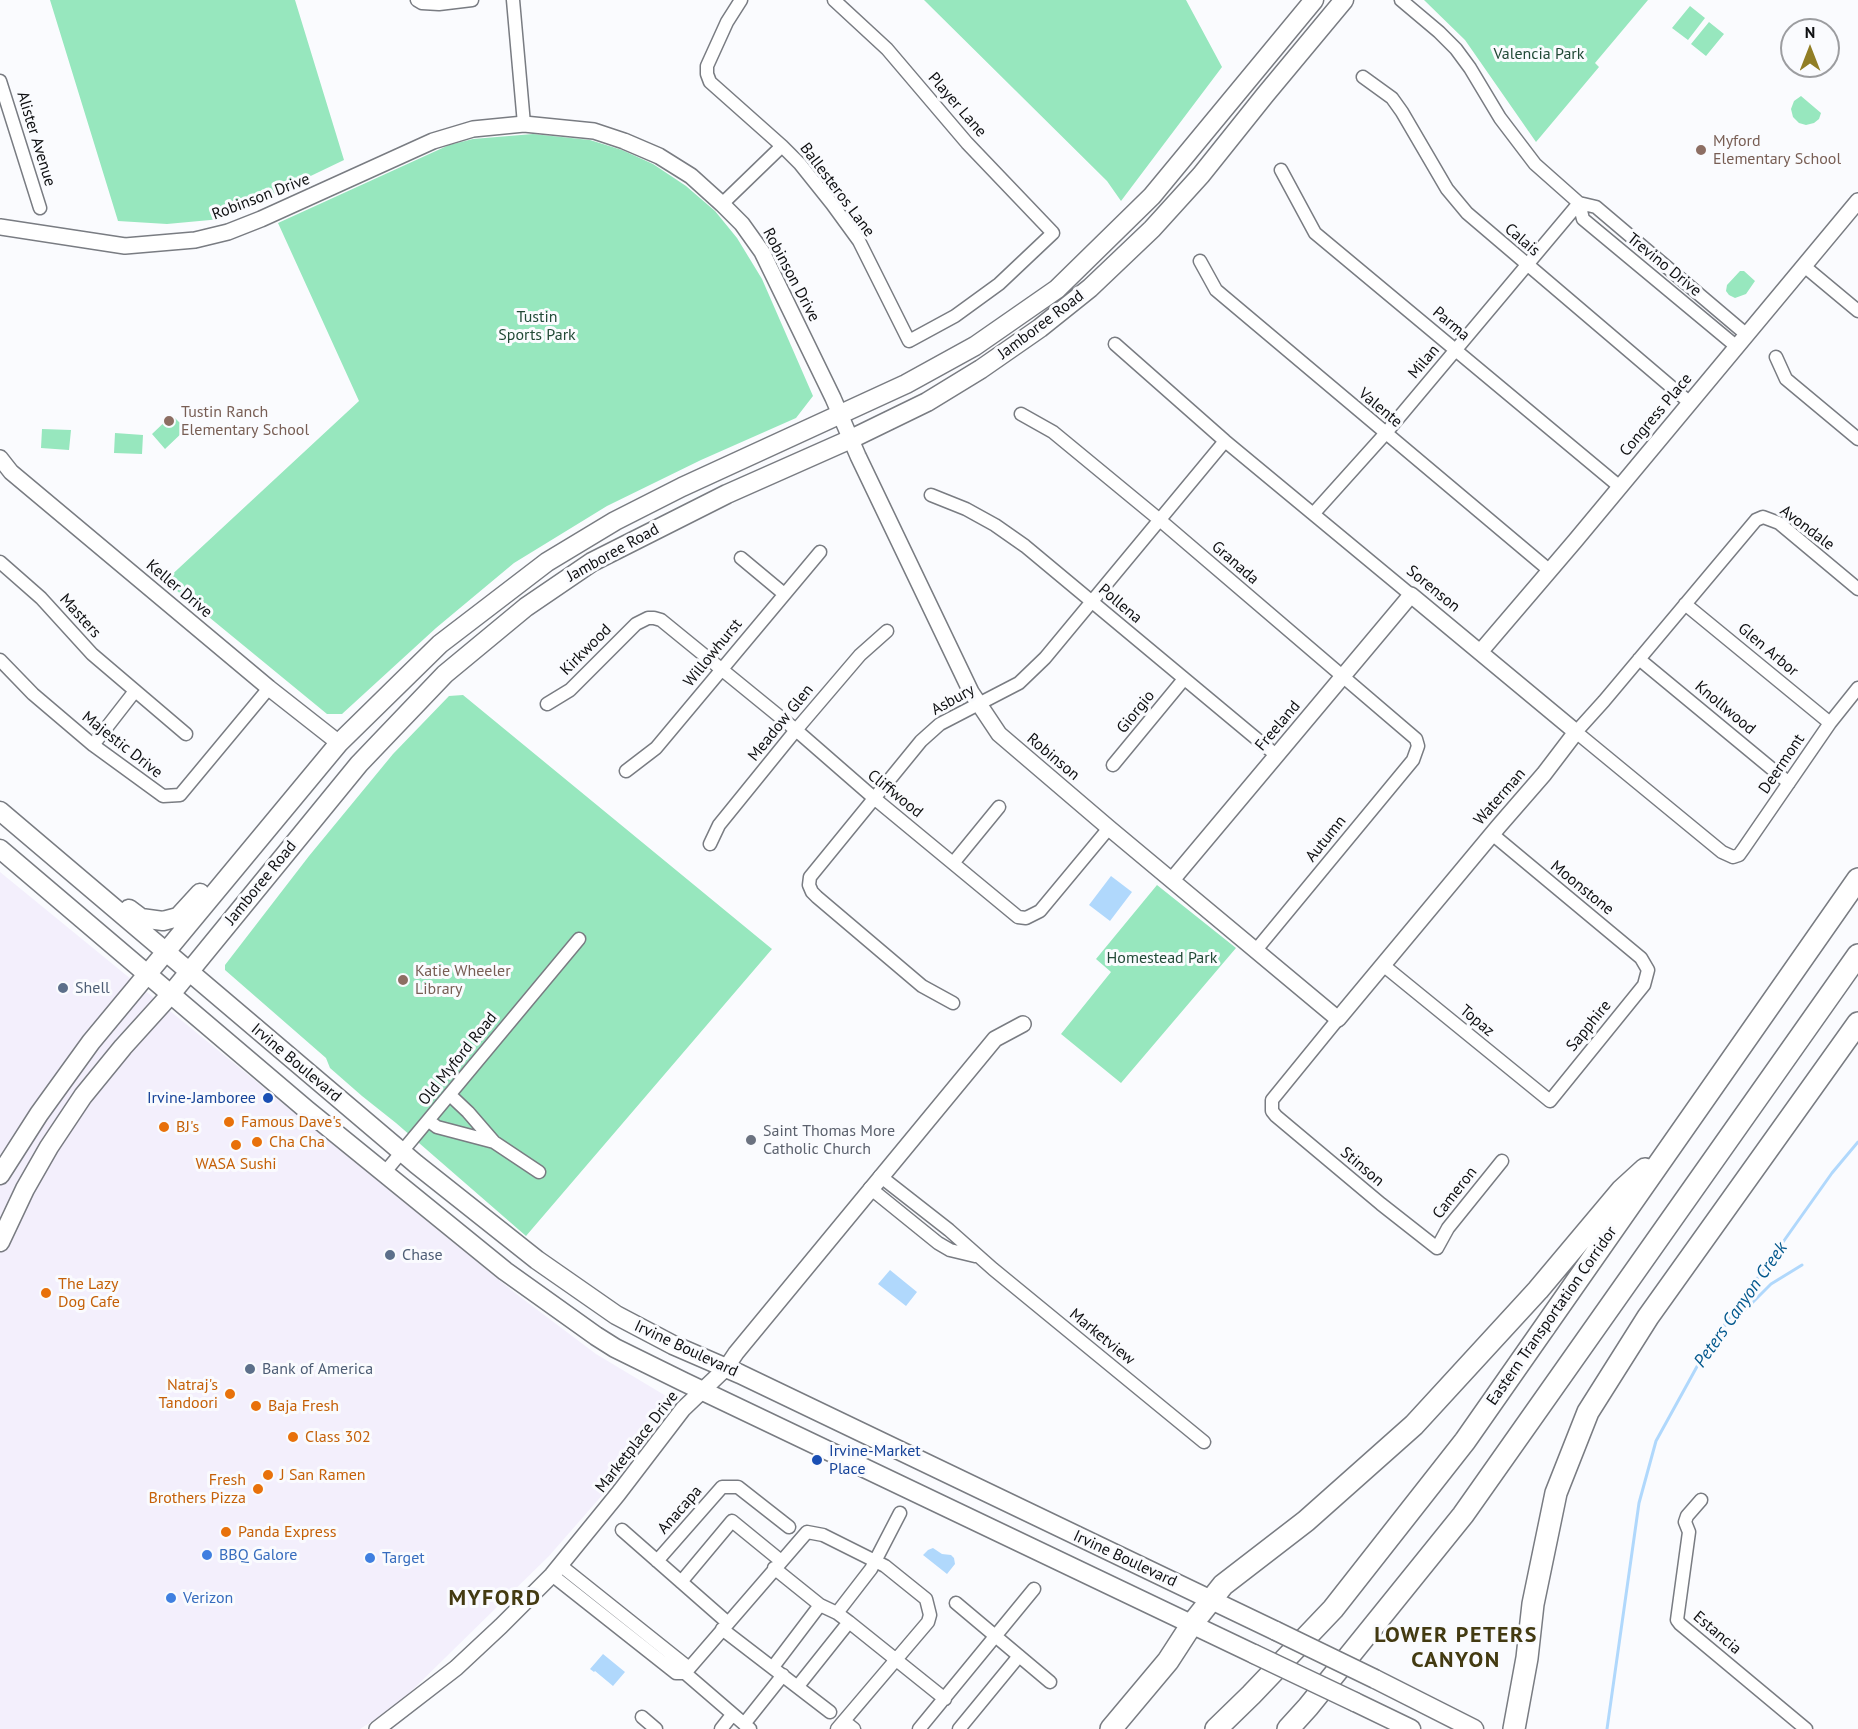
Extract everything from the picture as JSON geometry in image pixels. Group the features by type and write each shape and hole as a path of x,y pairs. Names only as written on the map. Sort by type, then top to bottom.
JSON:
{"highway":[{"name":"Eastern Transportation Corridor","path":"1216,1729 1333,1609 1465,1441 1858,879"},
{"path":"1288,1729 1462,1515 1858,955"},
{"path":"1514,1729 1527,1658 1533,1604 1556,1494 1588,1412 1648,1317 1858,1023"},
{"path":"1112,1729 1168,1661 1192,1624 1223,1585 1306,1521 1414,1425 1538,1290 1622,1190 1672,1145"}],"main road":[{"name":"Jamboree Road","path":"0,1175 39,1114 91,1042 339,743 440,644 547,562 615,521 682,487 906,384 975,346 1056,289 1152,196 1314,0"},
{"name":"Jamboree Road","path":"0,1242 25,1189 49,1147 83,1096 171,994 361,761 445,674 526,607 592,562 727,494 851,439 927,402 981,369 1040,328 1090,288 1152,229 1201,175 1344,0"},
{"name":"Irvine Boulevard","path":"0,810 402,1153 537,1260 615,1315 672,1345 726,1368 1211,1599 1474,1729"},
{"path":"43,847 100,886 141,918 163,921 178,917 255,831 279,817"},
{"name":"Irvine Boulevard","path":"0,849 307,1110 505,1271 615,1348 1411,1729"}],"street":[{"path":"417,0 422,3 439,4 472,0"},
{"path":"513,0 524,124"},
{"name":"Ballesteros Lane","path":"741,0 727,21 706,74 710,82 782,146 807,173 859,241 909,341"},
{"name":"Player Lane","path":"834,0 887,49 967,143 1053,233 999,284 955,316 909,341"},
{"name":"Trevino Drive","path":"1401,0 1456,49 1522,149 1535,164 1579,203 1596,207 1748,334"},
{"name":"Calais","path":"1363,77 1392,98 1455,200 1467,213 1526,266 1689,402"},
{"name":"Alister Avenue","path":"0,81 2,94 40,208"},
{"name":"Robinson Drive","path":"0,227 125,246 195,240 228,232 261,219 433,141 473,129 524,124 594,131 659,156 691,176 742,224 762,252 851,439"},
{"path":"722,204 782,146"},
{"name":"Parma","path":"1281,170 1315,233 1620,487"},
{"name":"Congress Place","path":"1481,651 1858,201"},
{"name":"Trevino Drive","path":"1579,203 1583,219 1737,346"},
{"name":"Milan","path":"1314,513 1385,434 1579,203"},
{"name":"Valente","path":"1200,261 1216,290 1549,570"},
{"path":"1804,266 1858,311"},
{"name":"Sorenson","path":"1115,344 1225,441 1481,651 1575,732 1722,852 1733,857"},
{"path":"1776,357 1786,379 1858,439"},
{"name":"Granada","path":"1021,414 1053,432 1161,521 1410,733 1416,739 1418,746"},
{"name":"Robinson","path":"851,439 955,660 978,705 999,734 1338,1019"},
{"name":"Asbury","path":"953,1003 922,986 812,892 810,877 921,741 940,724 1019,683 1031,673 1161,521 1225,441"},
{"name":"Keller Drive","path":"0,459 11,472 269,688 339,743"},
{"name":"Pollena","path":"931,495 966,509 995,525 1025,546 1276,756"},
{"name":"Avondale","path":"1763,517 1779,523 1858,589"},
{"name":"Waterman","path":"1271,1106 1274,1096 1544,774 1575,732 1750,525 1763,517"},
{"name":"Willowhurst","path":"626,771 656,748 783,593 820,552"},
{"path":"741,558 783,593"},
{"name":"Masters","path":"0,562 41,598 92,654 186,734"},
{"name":"Freeland","path":"1172,880 1411,595"},
{"name":"Glen Arbor","path":"1685,604 1830,723"},
{"name":"Cliffwood","path":"648,618 661,620 1012,912 1026,918 1040,911 1109,828"},
{"name":"Kirkwood","path":"547,704 570,690 636,624 648,618"},
{"name":"Meadow Glen","path":"710,844 719,825 796,730 860,654 887,631"},
{"name":"Knollwood","path":"1639,658 1789,783"},
{"name":"Majestic Drive","path":"0,660 33,694 93,745 163,796 180,795 269,688"},
{"name":"Giorgio","path":"1113,765 1184,679"},
{"name":"Deermont","path":"1733,857 1739,855 1830,723 1858,688"},
{"path":"93,745 135,691"},
{"name":"Autumn","path":"1256,950 1413,760 1418,746"},
{"path":"954,862 999,807"},
{"name":"Moonstone","path":"1492,834 1641,958 1648,970"},
{"name":"Old Myford Road","path":"385,1172 579,939"},
{"name":"Topaz","path":"1383,964 1550,1101"},
{"name":"Sapphire","path":"1550,1101 1644,985 1648,970"},
{"name":"Marketplace Drive","path":"382,1728 456,1668 556,1570 683,1409 726,1368 875,1182 995,1039 1023,1024"},
{"path":"450,1095 494,1142 539,1172"},
{"name":"Stinson","path":"1271,1106 1276,1116 1437,1248"},
{"path":"429,1121 437,1127 494,1142"},
{"name":"Cameron","path":"1437,1248 1448,1228 1502,1161"},
{"name":"Marketview","path":"875,1182 949,1230 1204,1442"},
{"name":"Anacapa","path":"657,1561 722,1487 738,1487 789,1527"},
{"name":"Estancia","path":"1701,1500 1685,1521 1689,1532 1677,1620 1806,1729"},
{"path":"837,1613 875,1562 900,1513"},
{"path":"681,1582 732,1521 820,1605 849,1622 945,1699"},
{"name":"Anacapa","path":"622,1530 681,1582 725,1626 830,1712"},
{"path":"683,1671 807,1532 823,1535 885,1566 926,1599 929,1607 928,1622 840,1725 854,1729"},
{"path":"556,1570 683,1671 747,1727 778,1671 820,1605"},
{"path":"919,1729 1034,1588"},
{"path":"957,1603 1050,1682"},
{"path":"798,1686 849,1622"},
{"path":"959,1729 1019,1656"},
{"path":"721,1729 732,1715"},
{"path":"642,1717 656,1729"}],"shaded area":[{"path":"0,872 515,1293 596,1354 681,1405 549,1556 394,1708 360,1729 0,1729"}],"green space":[{"path":"50,0 295,0 344,160 221,219 167,224 118,221"},
{"path":"924,0 1186,0 1222,67 1121,201 1107,181"},
{"name":"Valencia Park","path":"1424,0 1648,0 1595,63 1599,67 1536,142 1465,40"},
{"path":"1690,6 1705,18 1688,40 1672,28"},
{"path":"1709,22 1724,34 1706,56 1691,44"},
{"path":"1801,96 1821,113 1819,119 1814,123 1806,125 1799,123 1793,117 1791,109 1794,101"},
{"name":"Tustin Sports Park","path":"533,134 590,140 622,150 653,164 686,186 715,211 737,238 762,279 813,396 796,418 701,460 607,506 514,563 436,628 342,714 327,714 165,581 359,401 278,223 449,145 473,139"},
{"path":"1740,271 1744,271 1755,281 1746,294 1735,298 1726,291 1727,285"},
{"path":"172,415 186,429 165,449 152,434"},
{"path":"42,429 71,430 69,450 41,448"},
{"path":"115,433 143,435 142,454 114,453"},
{"path":"463,695 772,949 526,1236 330,1068 326,1058 225,970 225,965 309,856 393,754 449,696"},
{"name":"Homestead Park","path":"1157,885 1236,948 1121,1083 1061,1034 1111,972 1096,959"}],"water":[{"path":"1111,876 1132,892 1110,921 1089,905"},
{"path":"890,1270 917,1292 906,1306 878,1284"},
{"path":"933,1548 954,1558 955,1564 947,1574 923,1555"},
{"path":"603,1654 625,1672 613,1686 590,1669"}],"waterway":[{"name":"Peters Canyon Creek","path":"1607,1729 1639,1503 1656,1441 1705,1352 1832,1173 1858,1142"},
{"path":"1724,1326 1735,1320 1771,1284 1802,1265"}],"place":[{"name":"Myford Elementary School","path":"1701,150"},
{"name":"Tustin Ranch Elementary School","path":"169,421"},
{"name":"Katie Wheeler Library","path":"403,980"},
{"name":"Shell","path":"63,988"},
{"name":"Irvine-Jamboree","path":"268,1098"},
{"name":"Famous Dave's","path":"229,1122"},
{"name":"BJ's","path":"164,1127"},
{"name":"Saint Thomas More Catholic Church","path":"751,1140"},
{"name":"Cha Cha","path":"257,1142"},
{"name":"WASA Sushi","path":"236,1145"},
{"name":"Chase","path":"390,1255"},
{"name":"The Lazy Dog Cafe","path":"46,1293"},
{"name":"Bank of America","path":"250,1369"},
{"name":"Natraj's Tandoori","path":"230,1394"},
{"name":"Baja Fresh","path":"256,1406"},
{"name":"Class 302","path":"293,1437"},
{"name":"Irvine-Market Place","path":"817,1460"},
{"name":"J San Ramen","path":"268,1475"},
{"name":"Fresh Brothers Pizza","path":"258,1489"},
{"name":"Panda Express","path":"226,1532"},
{"name":"BBQ Galore","path":"207,1555"},
{"name":"Target","path":"370,1558"},
{"name":"Verizon","path":"171,1598"}],"district":[{"name":"MYFORD","path":"495,1599"},
{"name":"LOWER PETERS CANYON","path":"1456,1649"}]}
